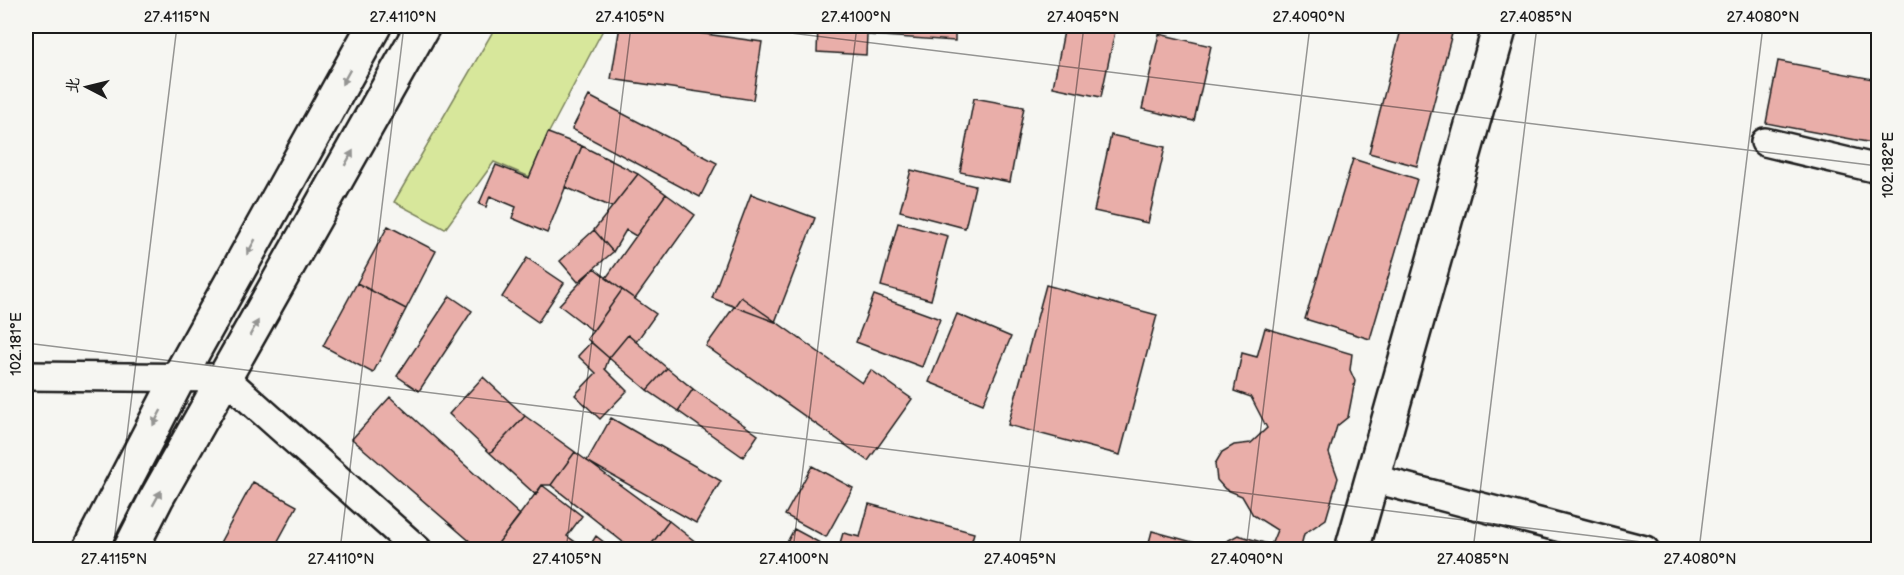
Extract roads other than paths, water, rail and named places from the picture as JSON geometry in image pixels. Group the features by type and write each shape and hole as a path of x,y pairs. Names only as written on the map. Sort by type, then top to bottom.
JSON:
{"main road":[{"path":"88,549 179,377 374,26"},
{"path":"130,549 423,26"},
{"path":"1352,549 1500,26"}],"street":[{"path":"1765,142 1878,169"},
{"path":"26,376 225,378 418,549"},
{"path":"1371,478 1645,549"}]}
